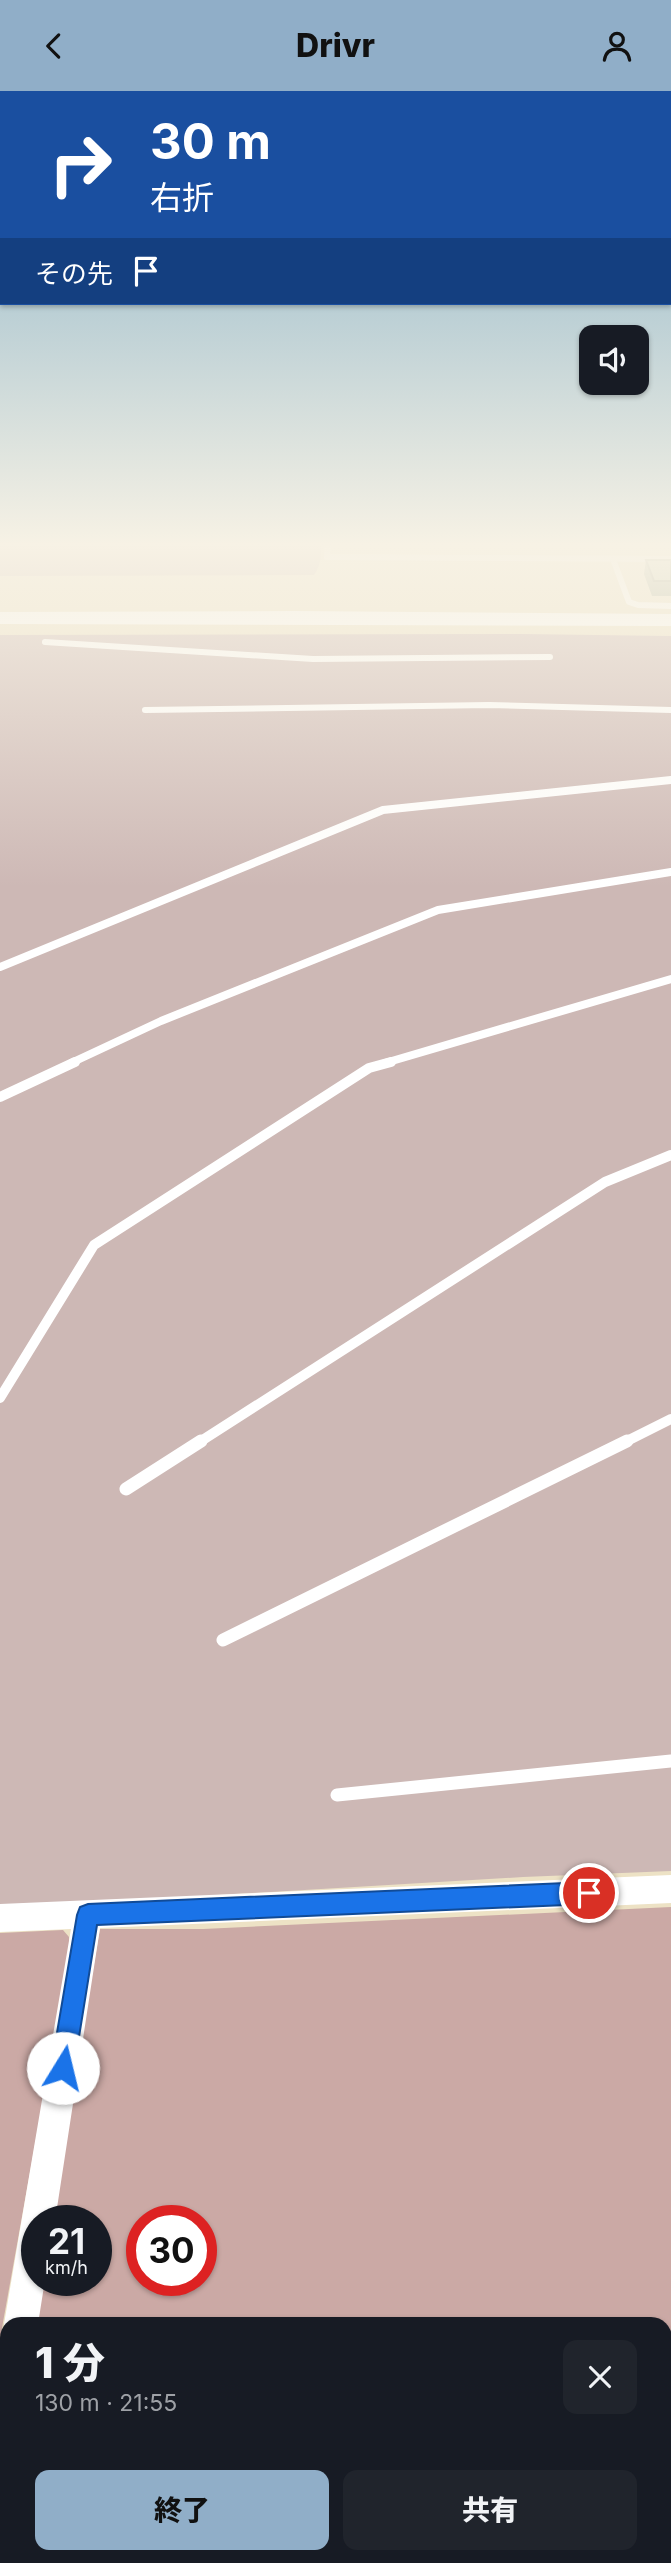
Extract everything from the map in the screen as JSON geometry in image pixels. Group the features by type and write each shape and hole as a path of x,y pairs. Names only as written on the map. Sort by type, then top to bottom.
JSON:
{"street":[{"path":"0,1918 671,1889"},
{"path":"41,2205 88,1915"},
{"path":"22,2317 26,2296"}],"lane":[{"path":"271,656 313,659 551,657"},
{"path":"145,710 489,705 671,711"},
{"path":"0,967 383,810 671,780"},
{"path":"0,1097 161,1021 438,910 671,872"},
{"path":"0,1398 94,1245 369,1068 671,979"},
{"path":"125,1489 605,1182 671,1156"},
{"path":"223,1640 671,1419"},
{"path":"337,1795 671,1761"}],"shaded area":[{"path":"0,656 671,656 671,1871 523,1877 0,1908"},
{"path":"671,1907 671,2317 34,2317 37,2296 112,2296 112,2205 53,2205 100,1929 203,1929"},
{"path":"63,1930 69,1937 69,1955 24,2205 21,2205 21,2222 4,2317 0,2317 0,1933"}],"route":[{"path":"63,2068 88,1915 589,1893"}]}
